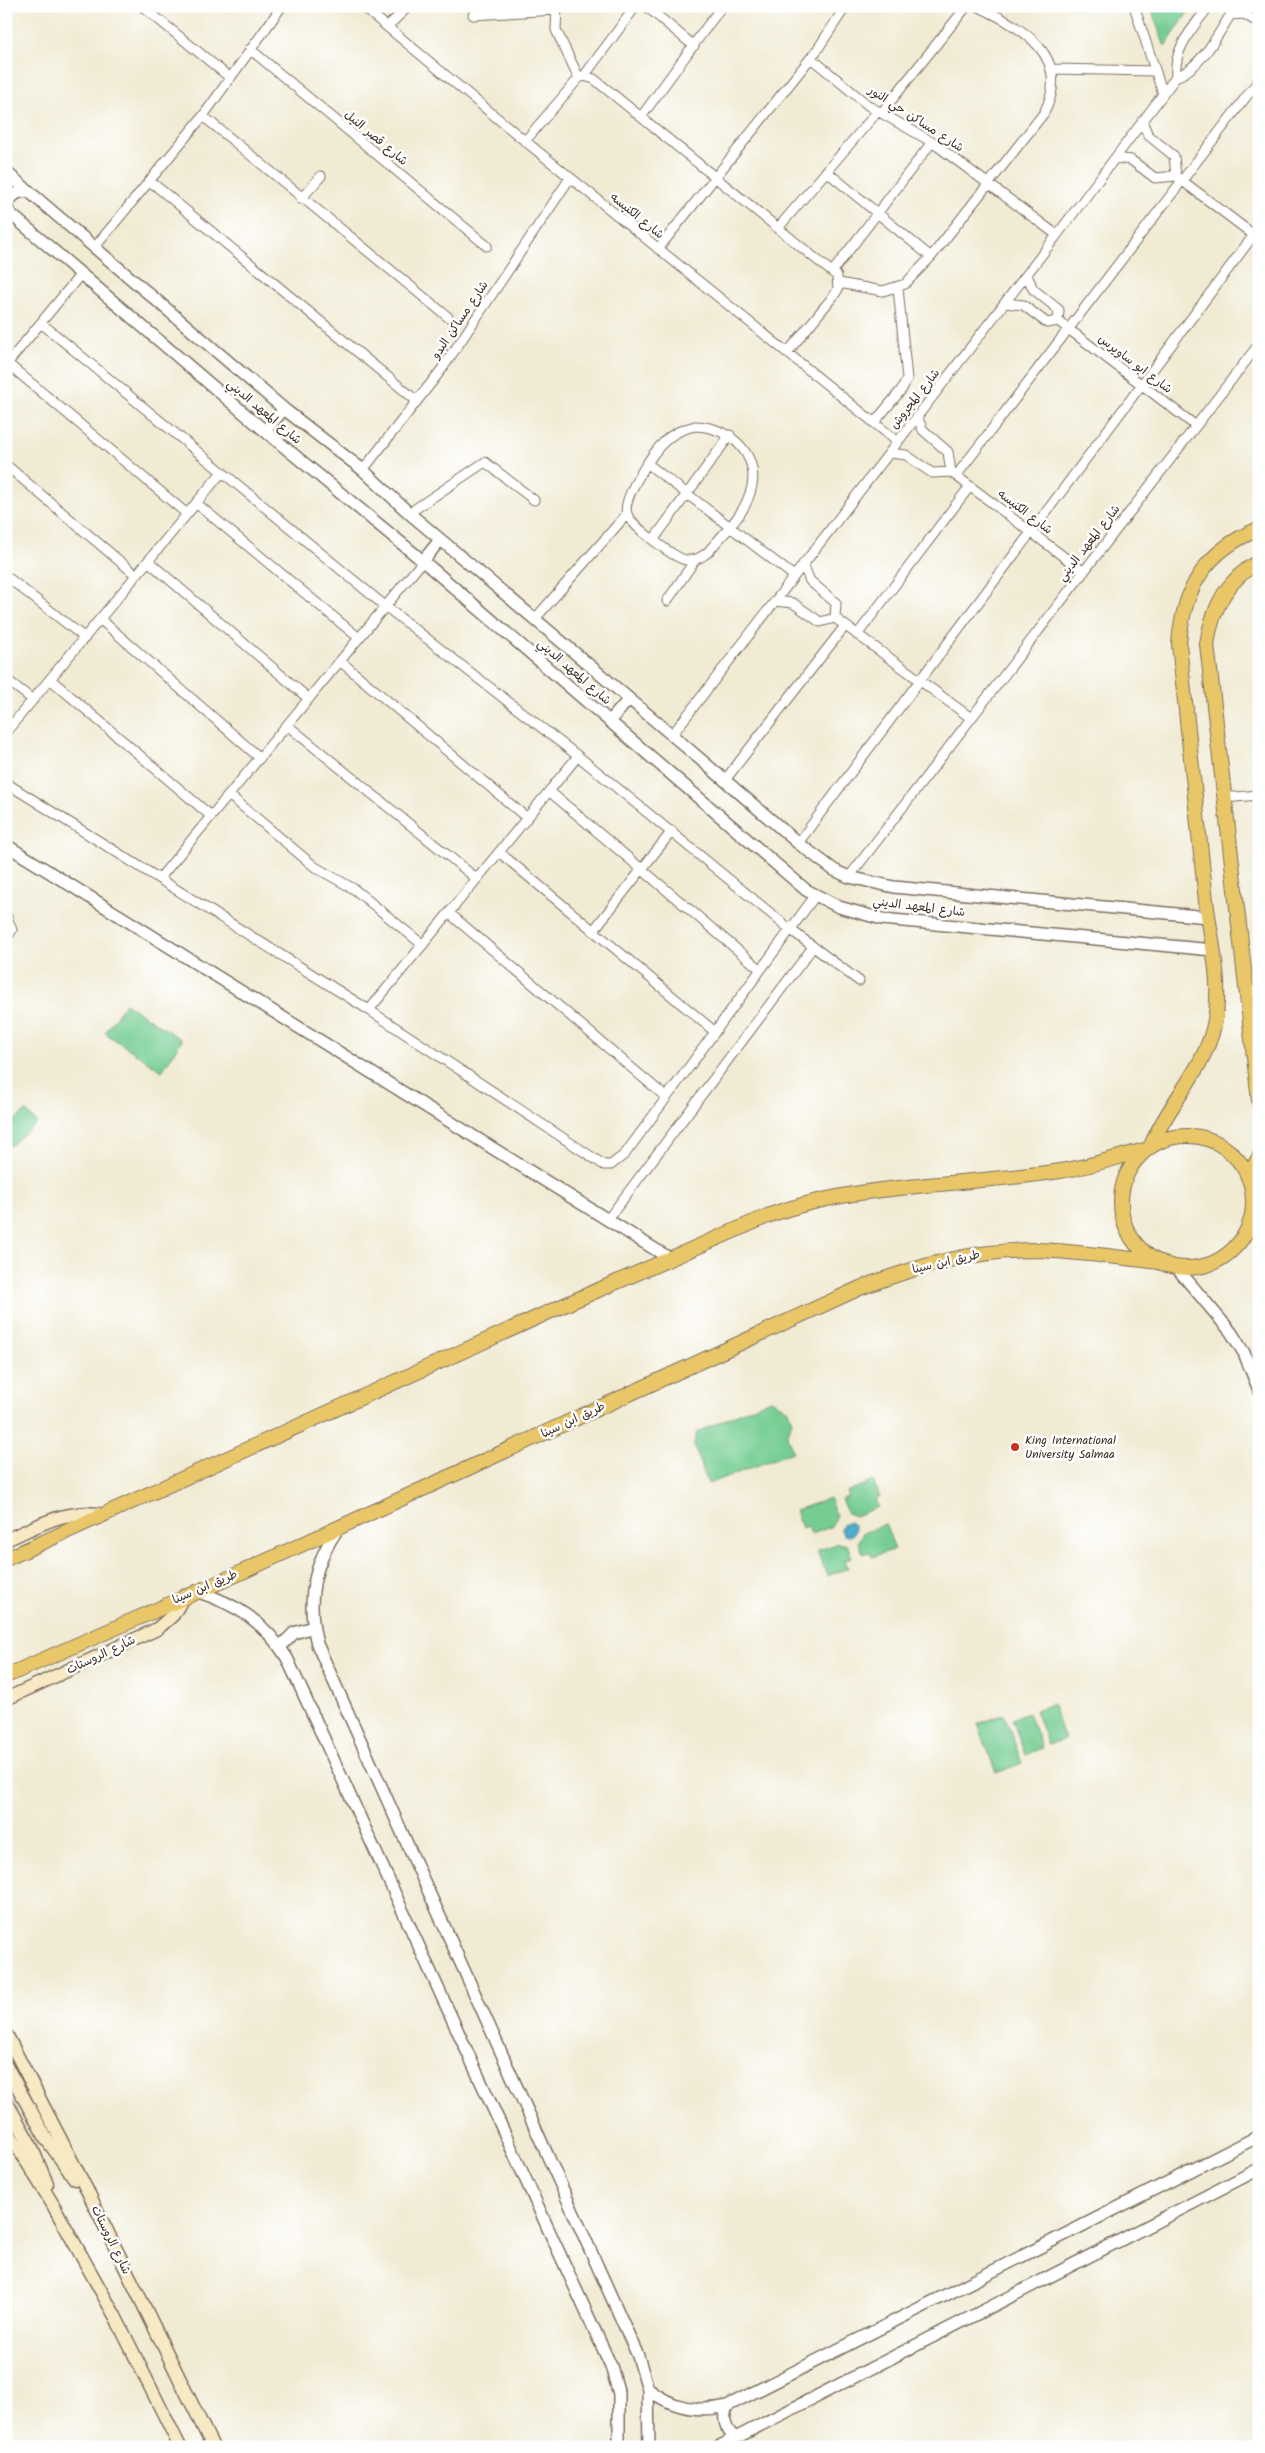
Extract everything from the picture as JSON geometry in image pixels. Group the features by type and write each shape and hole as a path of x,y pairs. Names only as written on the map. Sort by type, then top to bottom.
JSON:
{"main road":[{"path":"6,1559 740,1226 817,1201 849,1195 1059,1172 1148,1148 1166,1139 1182,1136 1199,1136 1229,1150 1240,1162 1256,1198 1249,1225 1242,1238 1232,1250 1220,1259 1206,1265 1191,1268 1176,1267 1161,1262 1144,1252 1132,1238 1123,1220 1121,1201 1124,1182 1132,1164 1148,1148 1167,1114 1199,1067 1208,1046 1218,1003 1218,981 1208,917 1178,644 1180,621 1186,600 1196,580 1209,562 1225,547 1243,535 1259,528"},
{"path":"1259,562 1240,574 1216,606 1207,644 1259,1101"},
{"path":"1248,1177 1259,1157"},
{"name":"طريق ابن سينا","path":"6,1676 339,1527 860,1288 920,1267 978,1254 1035,1250 1161,1262"},
{"path":"6,1540 66,1514 83,1512 104,1515"},
{"name":"شارع الروستات","path":"6,1699 156,1629 173,1614 190,1593"},
{"name":"شارع الروستات","path":"6,2034 88,2194 213,2447"},
{"path":"6,2066 59,2158 88,2194"},
{"path":"6,2101 39,2164 52,2203"},
{"path":"6,2128 52,2203 115,2316 180,2447"}],"street":[{"path":"142,6 229,77"},
{"path":"95,247 202,116 282,6"},
{"name":"شارع الكنيسه","path":"362,6 570,178 898,442"},
{"path":"388,26 408,6"},
{"path":"525,141 582,77 636,6"},
{"path":"646,6 694,46"},
{"path":"641,117 722,6"},
{"path":"658,249 828,35 846,6"},
{"path":"778,228 880,111 967,6"},
{"path":"582,77 594,79 833,272 839,282 883,291 898,288 932,257 1044,114 1052,92 1052,69 1044,52 1031,38 1012,24 977,6"},
{"path":"1134,6 1163,94"},
{"path":"1176,77 1175,63 1179,49 1209,6"},
{"name":"شارع المجروش","path":"672,734 1058,235 1176,77 1187,72 1198,63 1236,6"},
{"path":"474,15 557,8 555,20 557,34 582,77"},
{"path":"1230,15 1244,14 1259,23"},
{"name":"شارع قصر النيل","path":"250,49 487,246"},
{"name":"شارع مساكن حي النور","path":"810,58 880,111 932,142 1058,235"},
{"path":"1052,69 1154,71"},
{"path":"953,474 1069,329 1179,179 1259,80"},
{"path":"202,116 448,317"},
{"path":"1142,121 1148,135 1174,156 1179,179"},
{"path":"833,272 932,142"},
{"path":"798,844 1141,384 1257,234 1179,179 1155,178 1131,160 1115,158"},
{"path":"826,171 932,257"},
{"name":"شارع المعهد الديني","path":"6,172 284,409 363,470 440,540 672,734 798,844 834,870 849,877 894,887 1208,917"},
{"path":"301,198 321,176"},
{"name":"شارع مساكن البدو","path":"363,470 442,369 570,178"},
{"path":"150,181 417,401"},
{"path":"7,211 9,202 15,194 29,191"},
{"name":"شارع المعهد الديني","path":"7,211 264,431 422,561 610,721 794,882 816,896 839,907 882,919 1213,950"},
{"path":"81,274 7,364 187,514"},
{"name":"شارع ابو ساويرس","path":"1027,275 1033,288 1059,310 1058,321"},
{"path":"787,352 835,294 839,282"},
{"path":"874,423 902,389 907,379 898,288"},
{"name":"شارع ابو ساويرس","path":"1005,303 1021,304 1048,323 1058,321 1196,426"},
{"path":"41,323 385,606 578,756 791,930 859,981"},
{"name":"شارع المعهد الديني","path":"849,877 1259,344"},
{"path":"264,431 284,409"},
{"path":"917,417 923,430 948,452 953,474"},
{"path":"667,601 695,560 708,552 729,527 750,495 753,474 746,452 730,435 708,426 683,429 663,442 626,501 627,514 634,524 681,559 695,560"},
{"path":"654,539 730,435"},
{"path":"890,453 906,455 932,474 953,474"},
{"path":"409,513 485,462 534,500"},
{"path":"648,464 794,576"},
{"path":"6,465 136,575"},
{"path":"6,732 222,472"},
{"name":"شارع الكنيسه","path":"953,474 1084,572"},
{"path":"857,635 970,486"},
{"path":"196,502 359,638"},
{"path":"534,620 627,514"},
{"path":"159,879 440,540"},
{"path":"148,561 309,699"},
{"path":"803,564 810,582 836,603 834,618"},
{"path":"6,576 84,638"},
{"path":"775,601 793,603 822,622 834,618"},
{"path":"834,618 971,718"},
{"path":"100,619 260,758"},
{"path":"724,780 845,626"},
{"path":"340,661 528,818"},
{"path":"6,679 33,700"},
{"path":"50,679 211,816"},
{"path":"610,721 630,699"},
{"path":"287,725 477,879"},
{"path":"369,1010 578,756"},
{"path":"6,783 369,1010 604,1165 611,1165 624,1154 816,896"},
{"path":"549,791 760,969"},
{"path":"229,795 322,872 354,889 423,945"},
{"path":"1224,798 1259,795"},
{"path":"593,931 672,832"},
{"path":"6,845 670,1258"},
{"path":"499,852 714,1031"},
{"path":"449,913 666,1097"},
{"path":"6,916 12,930 6,940"},
{"path":"608,1219 813,946"},
{"path":"1246,986 1259,996"},
{"path":"1176,1267 1231,1332 1244,1353 1259,1390"},
{"path":"339,1527 327,1545 314,1578 311,1606 313,1627 328,1669 638,2356 648,2389 649,2447"},
{"path":"190,1593 244,1611 264,1627 280,1647 293,1671 611,2366 619,2394 619,2447"},
{"path":"280,1647 294,1632 313,1627"},
{"path":"648,2389 659,2397 685,2408 706,2410 727,2406 1259,2136"},
{"path":"718,2447 1259,2169"},
{"path":"727,2406 724,2413 726,2427 735,2438"}],"green space":[{"path":"1150,6 1192,6 1165,47"},
{"path":"125,1003 182,1040 162,1071 105,1033"},
{"path":"26,1111 37,1123 10,1146 6,1142 6,1128"},
{"path":"771,1399 788,1410 792,1422 787,1436 793,1452 708,1484 694,1445 697,1432"},
{"path":"873,1481 880,1497 875,1499 878,1507 855,1516 847,1513 841,1499 848,1497 846,1492"},
{"path":"829,1498 837,1517 831,1527 811,1534 807,1526 802,1528 795,1511"},
{"path":"885,1524 895,1549 872,1557 869,1552 863,1554 858,1541 863,1533"},
{"path":"839,1543 847,1545 852,1557 845,1560 848,1568 827,1576 817,1551"},
{"path":"1052,1704 1065,1739 1048,1745 1035,1710"},
{"path":"1028,1713 1042,1748 1025,1755 1012,1719"},
{"path":"1004,1714 1022,1763 996,1773 978,1724"}],"water":[{"path":"845,1522 851,1522 855,1529 851,1536 845,1536 841,1532 841,1526"}],"place":[{"name":"King International University Salmaa","path":"1015,1447"}]}
